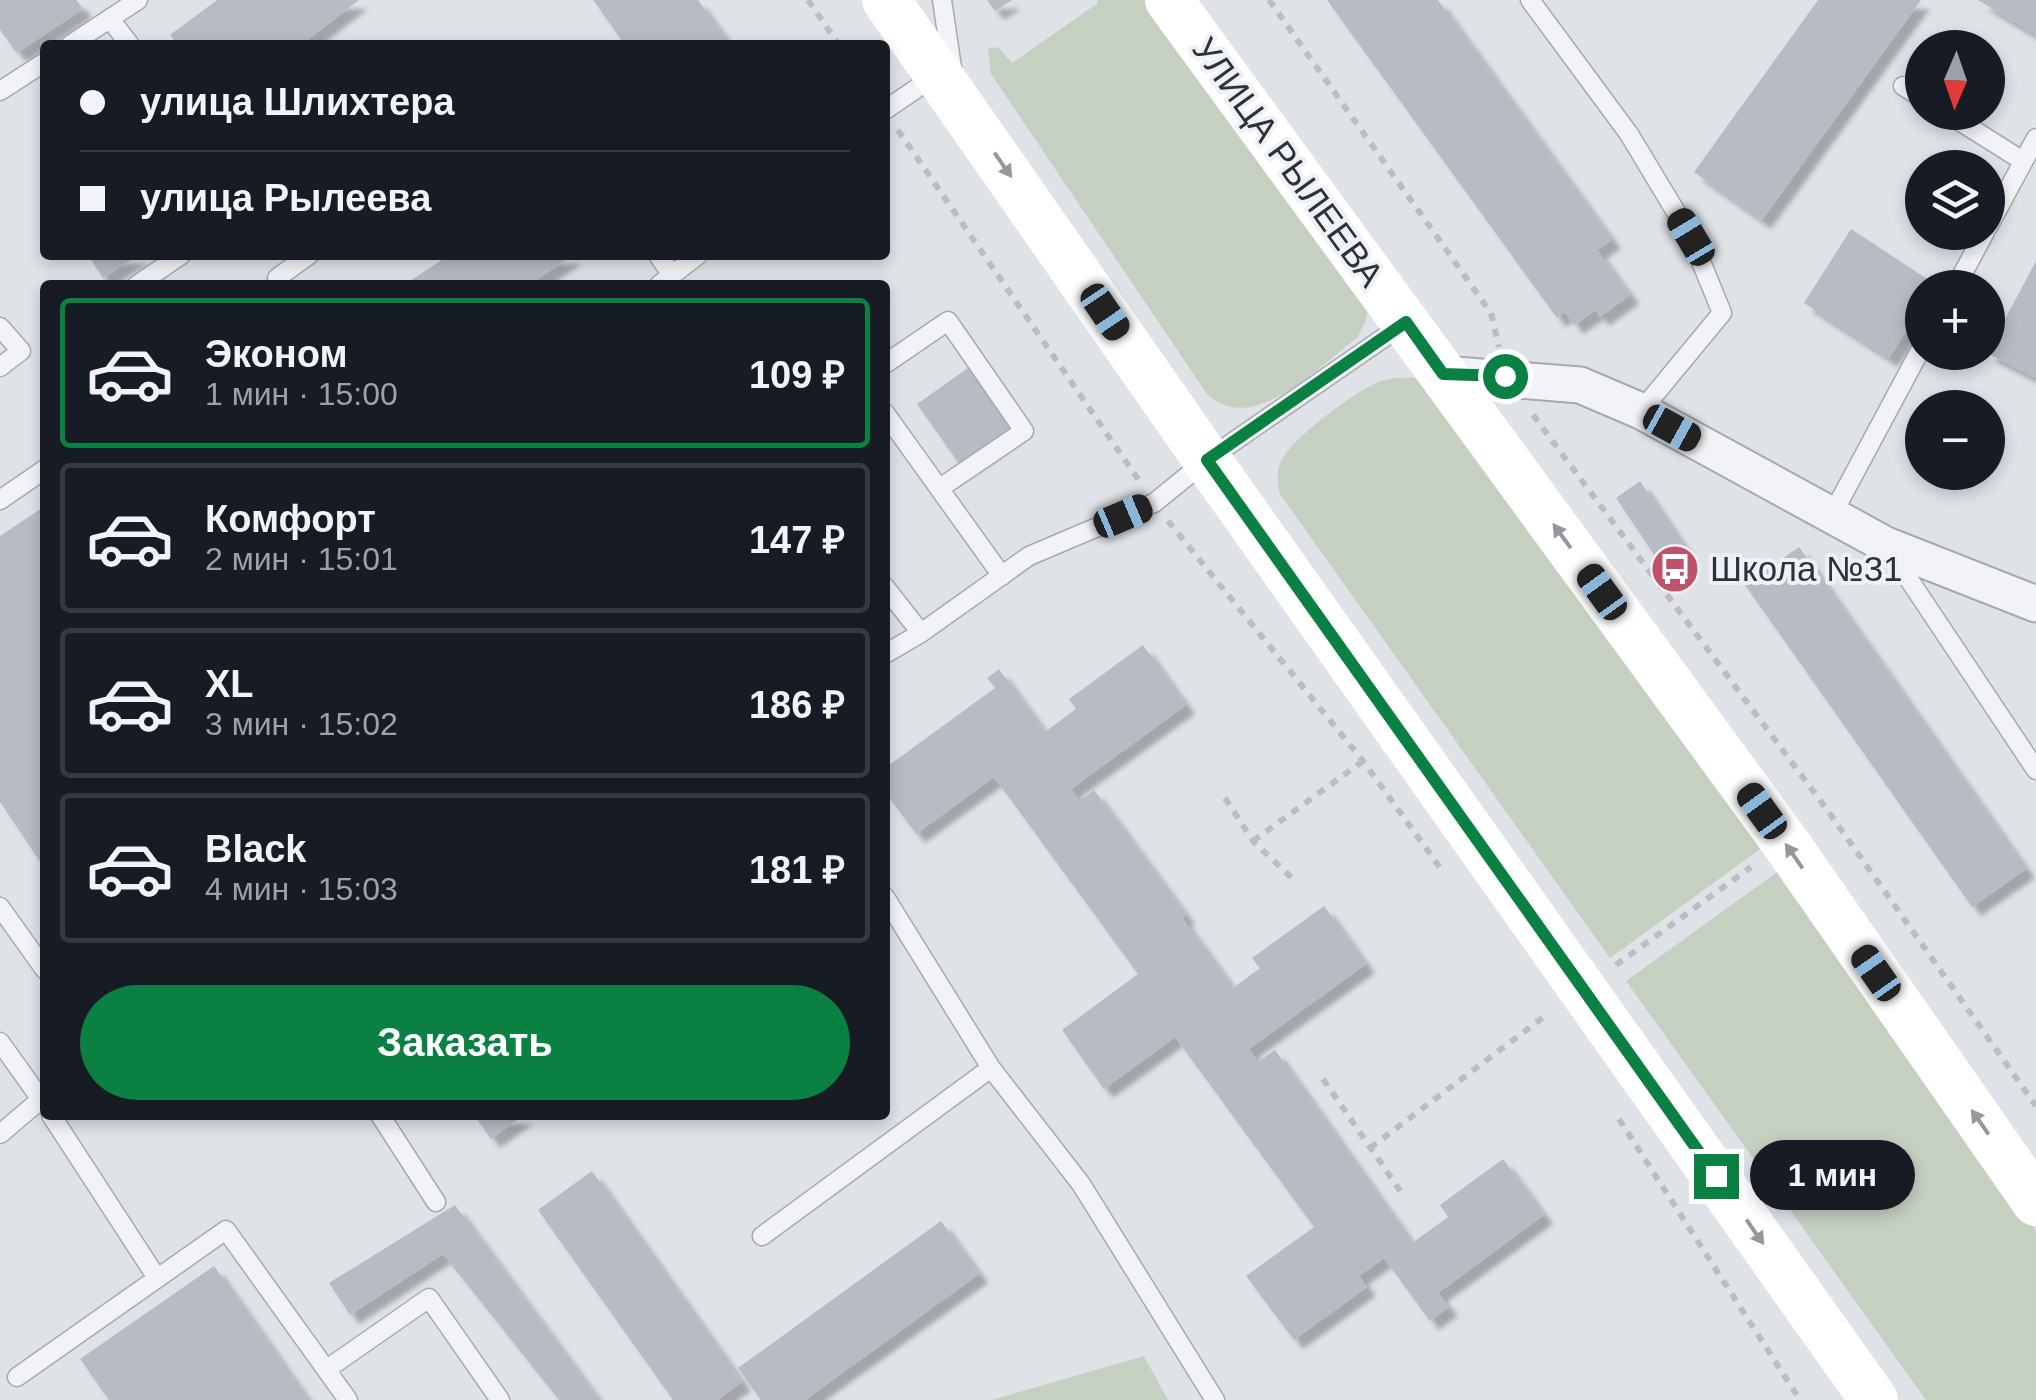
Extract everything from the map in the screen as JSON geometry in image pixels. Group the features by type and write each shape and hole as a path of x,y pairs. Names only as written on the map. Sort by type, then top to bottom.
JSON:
{"main road":[{"path":"886,0 1867,1398"},
{"name":"УЛИЦА РЫЛЕЕВА","path":"1169,0 1785,842 2036,1202"}],"street":[{"path":"1443,374 1580,384 1641,411 1886,544 2036,604"}],"lane":[{"path":"78,40 138,0"},
{"path":"890,108 948,86 942,0"},
{"path":"1530,0 1630,134 1691,237 1722,313 1641,411"},
{"path":"110,19 126,40"},
{"path":"0,92 40,65"},
{"path":"1973,130 2023,162"},
{"path":"2005,195 2036,138"},
{"path":"145,280 173,260"},
{"path":"278,280 301,260"},
{"path":"666,280 692,260"},
{"path":"890,361 948,321 1024,431 940,488"},
{"path":"890,651 1030,556 1154,503 1207,460 1406,322"},
{"path":"0,328 21,351 0,367"},
{"path":"1832,515 1910,370"},
{"path":"890,420 1002,576"},
{"path":"0,500 40,472"},
{"path":"1886,544 2036,770"},
{"path":"890,593 921,633"},
{"path":"890,906 990,1068 1081,1184 1215,1400"},
{"path":"0,907 40,963"},
{"path":"0,1042 40,1096"},
{"path":"762,1236 990,1068"},
{"path":"0,1134 40,1108"},
{"path":"56,1120 157,1278"},
{"path":"383,1120 436,1202"},
{"path":"18,1376 226,1230 348,1400"},
{"path":"327,1369 429,1298 500,1400"}],"path":[{"path":"808,0 836,40"},
{"path":"1269,0 1491,313 1505,376 1828,812 2036,1106"},
{"path":"896,128 1154,503 1362,761 1445,874"},
{"path":"1252,841 1362,761"},
{"path":"1225,798 1252,841 1293,879"},
{"path":"1539,996 1561,1028"},
{"path":"1323,1079 1401,1192"},
{"path":"1613,1109 1800,1400"}],"green space":[{"path":"1097,0 1158,0 1369,306 1358,337 1306,379 1265,403 1245,408 1225,405 1207,394 991,74 988,49 998,47 1012,63 1098,3"},
{"path":"1420,378 1763,847 1610,958 1280,494 1280,464 1309,430 1370,386 1391,379"},
{"path":"1780,870 2036,1231 2036,1400 1926,1400 1626,981"},
{"path":"1144,1356 1168,1400 992,1400"}],"building":[{"path":"0,0 76,0 83,9 17,53 0,30"},
{"path":"217,0 359,0 307,40 174,40 170,35"},
{"path":"593,0 698,0 726,40 621,40"},
{"path":"987,0 1012,0 995,11"},
{"path":"1327,0 1438,0 1612,240 1597,250 1630,295 1600,317 1596,310 1574,325 1565,312 1557,318"},
{"path":"1818,0 1921,0 1762,220 1694,172"},
{"path":"1978,0 2036,0 2036,35"},
{"path":"1851,229 1913,270 1905,270 1905,333 1889,358 1804,303"},
{"path":"91,260 131,260 103,278"},
{"path":"442,260 566,260 536,280 412,280"},
{"path":"2036,261 2036,378 2005,362 2005,319"},
{"path":"968,368 1014,432 962,468 917,404"},
{"path":"1640,481 1685,548 1661,565 1616,498"},
{"path":"40,509 40,862 0,802 0,536"},
{"path":"1799,547 2026,869 1972,907 1745,585"},
{"path":"1143,645 1186,705 1071,789 1079,801 1094,790 1186,915 1182,918 1233,988 1260,968 1252,958 1324,906 1366,964 1249,1049 1258,1062 1275,1050 1412,1243 1448,1217 1440,1205 1503,1159 1544,1215 1438,1293 1449,1307 1430,1321 1384,1258 1359,1276 1367,1287 1294,1340 1246,1276 1314,1227 1175,1037 1104,1089 1062,1030 1138,974 994,777 916,834 890,799 890,764 995,688 987,678 999,669 1045,732 1076,709 1069,699"},
{"path":"478,1120 517,1120 491,1139"},
{"path":"592,1171 742,1382 717,1400 673,1400 538,1210"},
{"path":"455,1205 599,1400 559,1400 443,1254 350,1315 329,1283"},
{"path":"941,1221 979,1274 805,1400 761,1400 738,1368"},
{"path":"214,1266 308,1400 109,1400 80,1359"}],"place":[{"name":"Школа №31","path":"1675,569"}],"route":[{"path":"1505,376 1443,374 1406,322 1207,460 1716,1176"}]}
